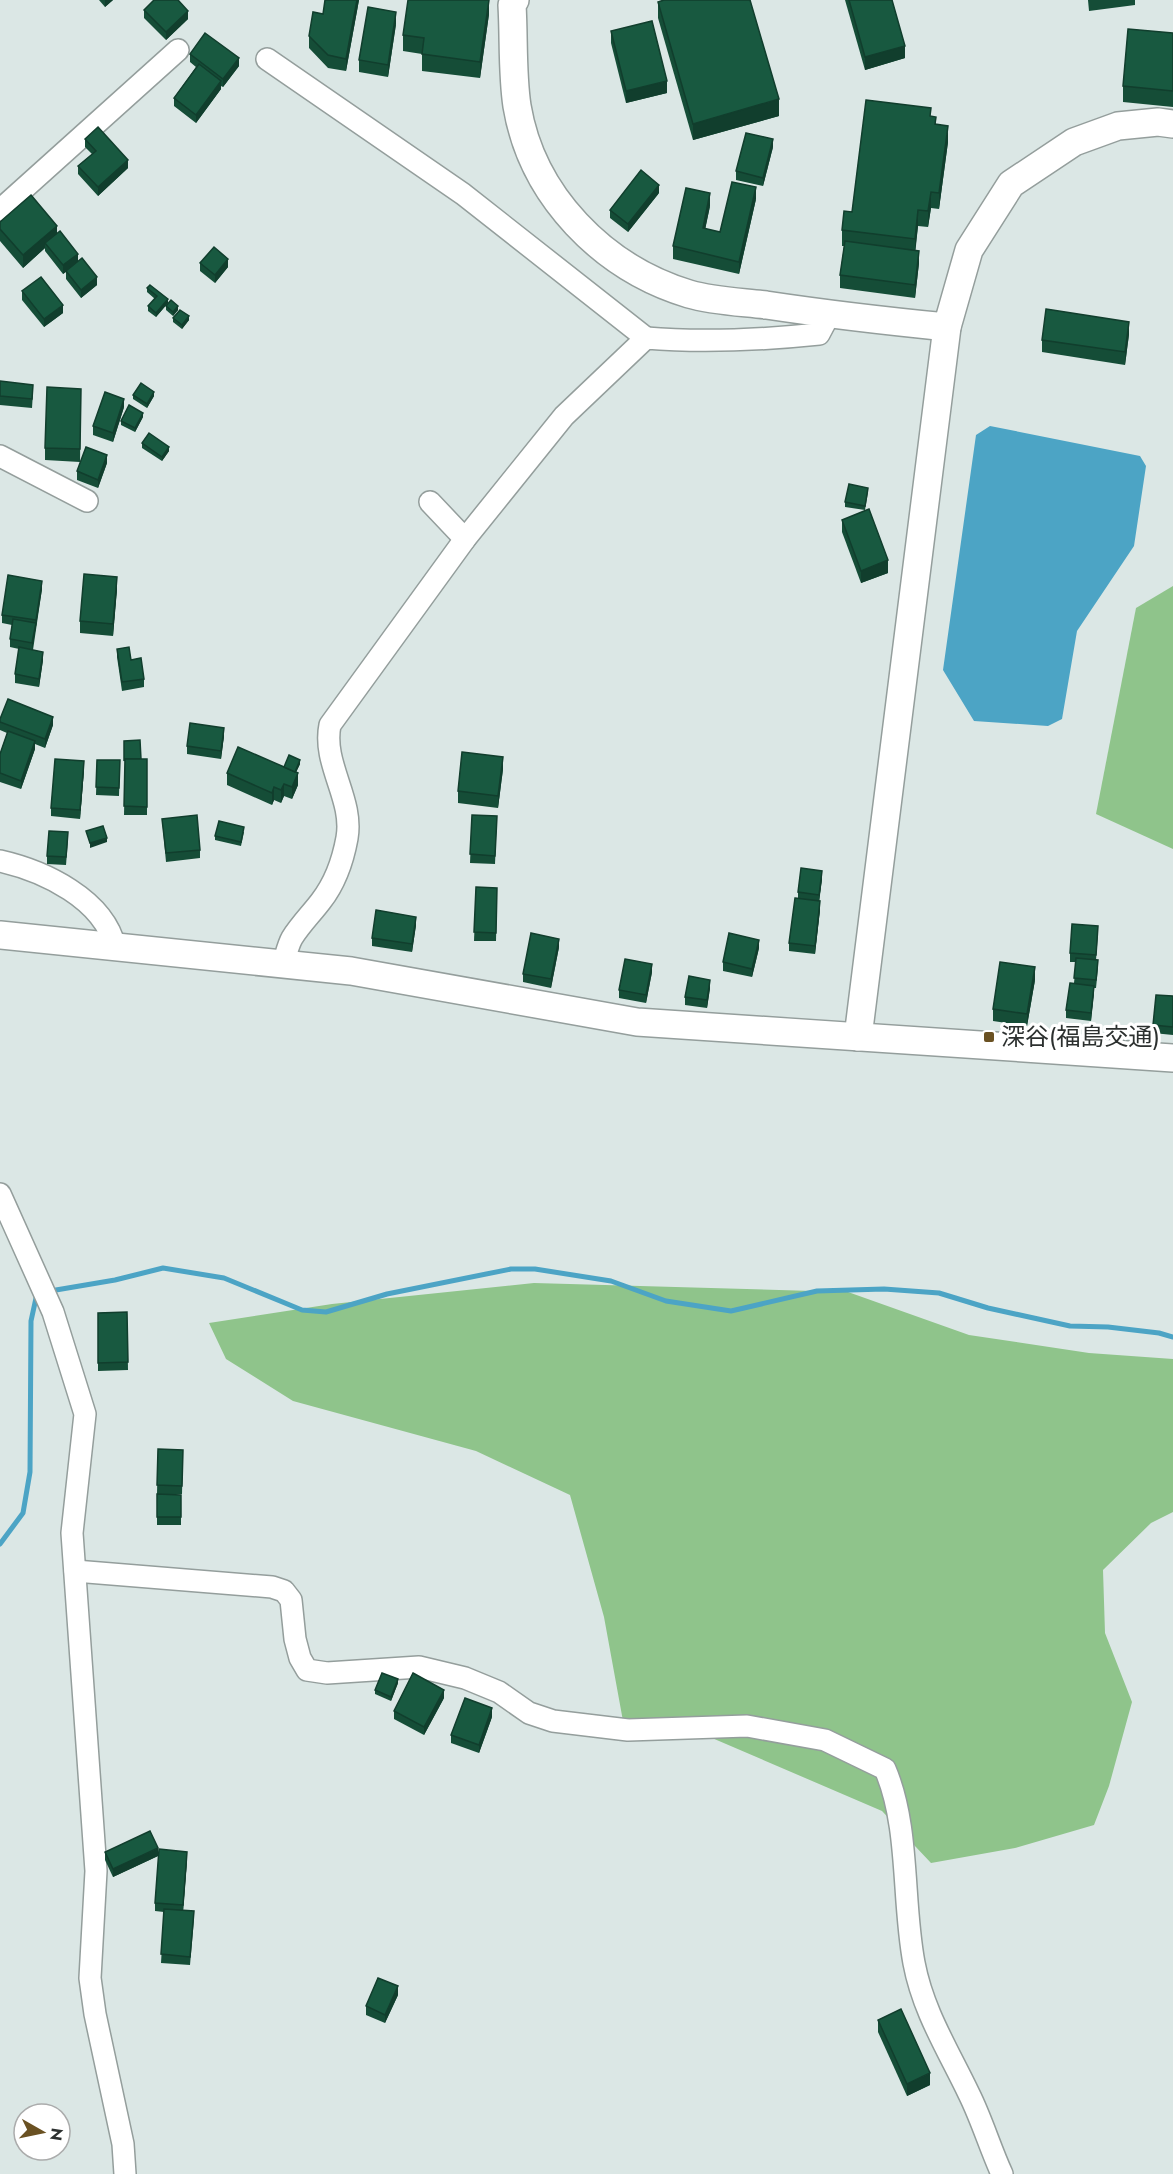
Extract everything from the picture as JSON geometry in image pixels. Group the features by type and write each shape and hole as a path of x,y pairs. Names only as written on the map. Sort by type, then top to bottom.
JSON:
{"street":[{"path":"515,0 512,6 517,106 534,162 562,209 601,249 656,282 691,295 829,315 947,327"},
{"path":"0,210 178,50"},
{"path":"267,59 464,194 646,338 692,342 746,342 819,334 829,315"},
{"path":"858,1037 947,327 969,250 1011,184 1074,142 1118,126 1158,122 1173,124"},
{"path":"283,964 292,938 323,898 339,868 348,835 343,792 329,752 330,725 465,539 564,416 646,338"},
{"path":"0,456 87,501"},
{"path":"430,502 465,539"},
{"path":"0,861 69,888 85,899 108,926 115,947"},
{"path":"0,935 351,971 637,1022 1173,1058"},
{"path":"0,1194 53,1312 85,1414 72,1533 96,1871 90,1978 95,2014 123,2144 125,2174"},
{"path":"75,1571 272,1587 284,1591 291,1600 295,1639 300,1658 307,1670 327,1673 418,1667 465,1678 499,1692 529,1713 553,1720 628,1730 747,1726 825,1740 885,1769 896,1796 905,1903 920,1984 938,2036 969,2094 1002,2174"}],"green space":[{"path":"1173,586 1173,849 1096,814 1136,608"},
{"path":"534,1283 848,1292 969,1335 1089,1353 1173,1359 1173,1512 1151,1523 1103,1570 1105,1633 1132,1702 1109,1786 1094,1825 1015,1848 931,1863 882,1811 698,1732 623,1721 604,1617 570,1495 476,1451 293,1401 226,1359 209,1323 332,1304"}],"water":[{"path":"990,426 1140,456 1146,466 1134,546 1077,631 1062,719 1048,726 974,721 943,670 976,435"}],"building":[{"path":"154,0 178,0 188,11 166,32 144,10"},
{"path":"325,0 357,0 346,59 328,55 309,36 313,12 323,14"},
{"path":"408,0 489,0 480,62 422,54 424,38 403,35"},
{"path":"664,0 750,0 779,99 693,124 658,2"},
{"path":"849,0 892,0 905,46 865,57"},
{"path":"368,7 396,12 388,65 359,60"},
{"path":"652,21 667,81 626,91 611,31"},
{"path":"1128,29 1173,33 1173,91 1123,86"},
{"path":"205,33 239,58 223,79 190,54"},
{"path":"199,64 221,81 196,115 174,98"},
{"path":"866,100 931,108 930,116 936,117 935,124 948,126 939,193 931,192 928,211 918,210 915,239 842,230 844,211 852,212"},
{"path":"98,127 128,160 98,187 78,166 96,151 85,139"},
{"path":"746,133 773,139 763,178 736,171"},
{"path":"641,170 659,185 628,224 610,210"},
{"path":"732,182 756,187 739,262 673,246 686,188 710,193 703,228 720,232"},
{"path":"31,195 57,226 23,255 0,229 0,222"},
{"path":"60,231 78,254 63,265 45,243"},
{"path":"845,241 919,251 915,285 840,275"},
{"path":"214,247 228,259 215,275 200,263"},
{"path":"82,258 97,277 81,290 66,271"},
{"path":"41,277 63,305 44,319 22,291"},
{"path":"150,285 168,299 156,313 148,306 157,296 147,288"},
{"path":"171,300 178,306 173,312 166,306"},
{"path":"1046,309 1129,322 1125,352 1042,340"},
{"path":"180,310 189,316 182,325 173,318"},
{"path":"0,381 33,385 32,399 0,396"},
{"path":"141,383 154,392 147,404 133,395"},
{"path":"47,387 81,389 80,449 45,448"},
{"path":"105,392 124,399 113,433 93,426"},
{"path":"129,405 143,413 135,428 121,421"},
{"path":"149,433 169,447 162,457 142,443"},
{"path":"86,447 107,455 98,480 77,471"},
{"path":"849,484 868,488 865,506 845,502"},
{"path":"869,509 888,560 861,571 842,520"},
{"path":"84,574 117,577 113,624 80,621"},
{"path":"8,575 42,581 36,620 2,615"},
{"path":"13,619 36,623 32,643 10,639"},
{"path":"19,647 43,652 39,679 15,674"},
{"path":"129,647 131,660 141,658 144,679 122,682 117,649"},
{"path":"8,699 53,717 45,739 0,722"},
{"path":"190,723 224,728 221,751 187,746"},
{"path":"8,731 35,741 21,781 0,773 0,754"},
{"path":"140,740 141,759 125,759 124,761 124,741"},
{"path":"238,747 298,773 292,787 284,784 281,790 274,787 272,793 227,773"},
{"path":"462,752 503,757 498,796 458,791"},
{"path":"289,755 300,760 295,772 284,767"},
{"path":"55,759 84,761 80,810 51,808"},
{"path":"125,759 147,759 147,807 124,806"},
{"path":"97,760 120,760 119,788 96,787"},
{"path":"197,815 200,850 166,853 162,819"},
{"path":"472,815 497,816 495,856 470,854"},
{"path":"219,821 244,827 241,842 215,836"},
{"path":"103,826 107,838 90,843 86,831"},
{"path":"49,831 68,832 66,857 47,856"},
{"path":"801,868 822,871 819,895 798,892"},
{"path":"476,887 497,888 496,933 474,932"},
{"path":"795,898 820,901 815,946 789,943"},
{"path":"376,910 416,917 412,944 372,938"},
{"path":"1072,924 1098,926 1096,955 1070,953"},
{"path":"531,933 559,939 551,979 523,974"},
{"path":"729,933 759,940 752,969 723,962"},
{"path":"1076,958 1098,960 1096,980 1074,978"},
{"path":"625,959 652,964 646,995 619,990"},
{"path":"1000,962 1035,967 1027,1014 993,1009"},
{"path":"689,976 710,980 707,1000 685,997"},
{"path":"1070,983 1094,986 1091,1013 1066,1010"},
{"path":"1156,995 1173,996 1173,1027 1153,1025"},
{"path":"127,1312 128,1362 98,1363 98,1313"},
{"path":"158,1449 183,1450 182,1486 157,1485"},
{"path":"157,1494 181,1495 181,1517 157,1517"},
{"path":"382,1673 398,1679 391,1697 375,1690"},
{"path":"413,1673 444,1690 424,1727 394,1711"},
{"path":"465,1698 492,1708 479,1745 451,1735"},
{"path":"150,1831 158,1848 113,1869 105,1852"},
{"path":"159,1849 187,1852 183,1905 155,1903"},
{"path":"164,1909 194,1911 190,1957 161,1954"},
{"path":"378,1978 398,1986 385,2015 366,2006"},
{"path":"901,2009 930,2073 907,2084 878,2020"}],"waterway":[{"path":"50,1291 115,1280 163,1268 224,1278 302,1310 326,1312 387,1294 511,1269 535,1269 611,1281 666,1301 731,1311 817,1291 884,1289 939,1293 988,1308 1070,1326 1108,1327 1159,1333 1173,1337"},
{"path":"0,1544 23,1513 30,1472 31,1321 36,1298 39,1296"}],"place":[{"name":"深谷(福島交通)","path":"989,1037"}]}
